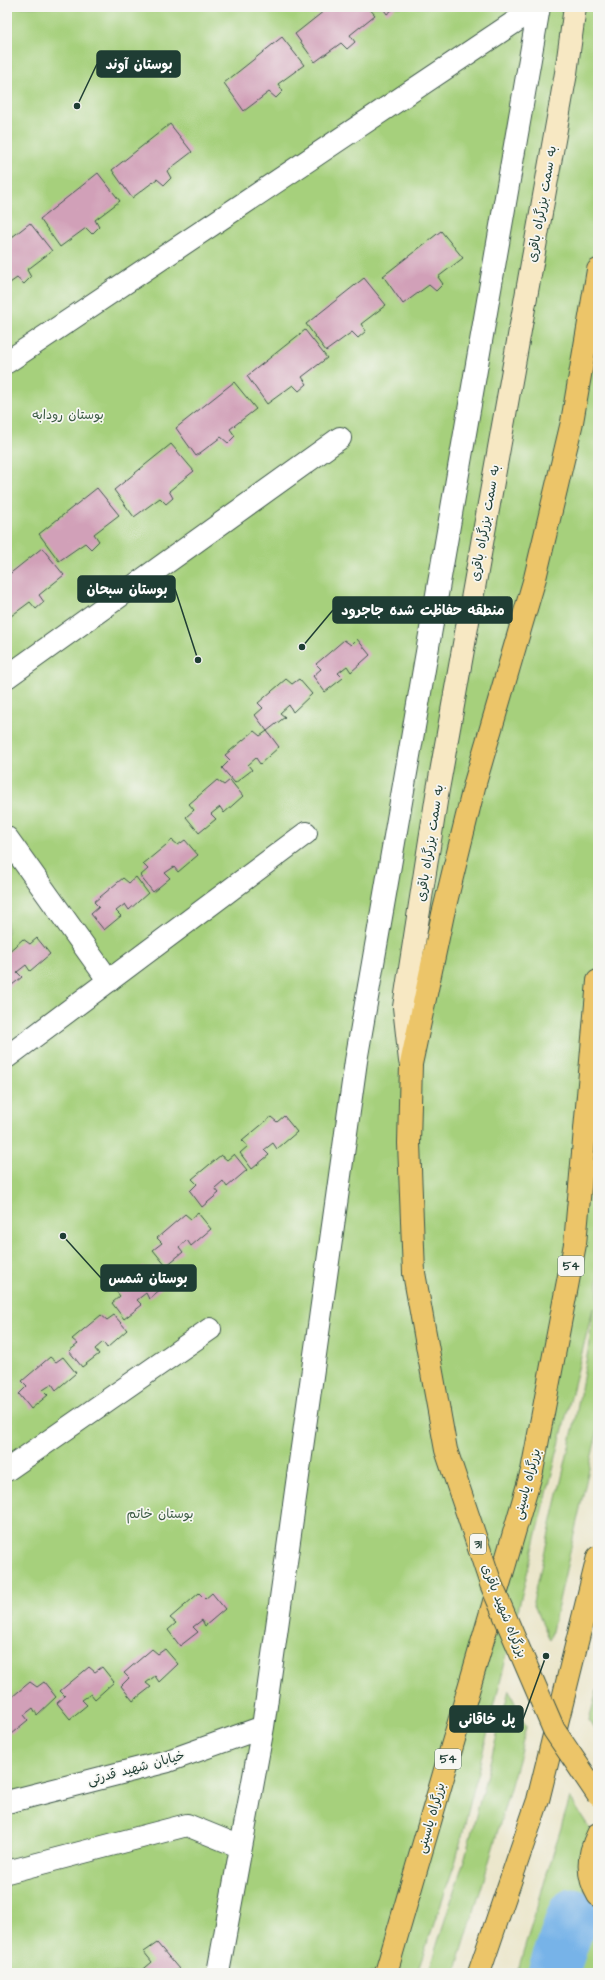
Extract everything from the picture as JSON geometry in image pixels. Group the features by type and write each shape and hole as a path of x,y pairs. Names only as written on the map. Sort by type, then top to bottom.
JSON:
{"highway":[{"name":"بزرگراه شهید باقری","path":"598,270 570,429 535,578 475,783 443,914 411,1064 409,1143 414,1273 446,1450 491,1584 554,1730 598,1795"},
{"name":"بزرگراه یاسینی","path":"386,1973 532,1471 575,1244 598,981"},
{"path":"479,1973 538,1800 598,1556"},
{"path":"598,1834 589,1857 589,1871 594,1888 598,1895"}],"main road":[{"name":"به سمت بزرگراه باقری","path":"411,1064 404,1007 437,795 566,73 575,7"}],"street":[{"path":"7,362 538,7"},
{"path":"218,1973 263,1727 356,1061 538,7"},
{"path":"7,677 340,438"},
{"path":"7,1057 306,833"},
{"path":"7,838 109,981"},
{"path":"7,1470 210,1329"},
{"name":"خیابان شهید قدرتی","path":"7,1802 168,1761 263,1727"},
{"path":"7,1872 187,1825 241,1846"}],"green space":[{"path":"7,7 598,7 598,1429 550,1640 533,1602 575,1421 588,1351 593,1308 456,1860 417,1973 7,1973"},
{"path":"598,1687 598,1735 589,1720"},
{"path":"509,1690 526,1727 484,1879 455,1973 428,1973 465,1857"},
{"path":"570,1798 592,1832 584,1887 598,1916 598,1973 517,1973"}],"building":[{"path":"329,7 368,7 375,15 350,35 355,42 347,49 341,43 315,62 295,34"},
{"path":"382,7 396,7 387,14"},
{"path":"282,37 304,65 278,84 283,91 276,98 269,92 244,111 224,83"},
{"path":"170,124 192,152 167,171 171,178 164,185 157,179 132,198 112,170"},
{"path":"98,173 120,201 95,220 99,227 92,234 86,228 60,247 40,219"},
{"path":"30,223 52,251 27,270 31,277 24,284 17,278 7,285 7,241"},
{"path":"441,231 463,258 438,277 443,284 436,291 429,285 403,304 383,276"},
{"path":"364,278 386,305 361,324 366,331 358,338 352,332 326,351 306,324"},
{"path":"305,330 327,358 302,377 307,384 299,391 293,385 267,404 247,376"},
{"path":"234,382 256,409 230,429 235,436 228,443 221,437 196,456 176,428"},
{"path":"171,444 194,471 169,491 173,498 166,504 160,498 134,517 114,490"},
{"path":"97,488 119,515 94,534 99,541 91,549 85,543 59,561 39,534"},
{"path":"42,548 64,575 39,595 44,602 36,609 30,602 7,619 7,576"},
{"path":"357,639 370,655 351,672 347,666 338,673 343,678 325,692 313,676 321,669 316,664 344,640 351,645"},
{"path":"286,679 292,684 299,679 312,694 293,712 289,705 280,713 285,717 267,731 255,715 263,708 258,703"},
{"path":"254,731 260,736 267,731 279,747 260,764 256,758 248,765 252,770 235,783 222,768 230,760 225,755"},
{"path":"217,780 224,785 230,780 243,796 224,813 220,807 211,814 216,819 199,833 186,817 194,810 189,804"},
{"path":"172,840 178,845 185,840 198,855 178,872 174,867 165,873 170,878 153,892 140,876 148,869 143,864"},
{"path":"136,877 148,893 129,910 125,904 116,911 121,916 104,930 91,914 99,907 94,902 123,878 129,883"},
{"path":"37,938 50,954 30,971 26,965 17,972 22,977 7,989 7,953 23,939 30,944"},
{"path":"284,1116 297,1132 277,1149 273,1143 264,1150 269,1155 252,1169 240,1153 248,1146 242,1141 271,1117 277,1122"},
{"path":"234,1154 247,1170 227,1187 223,1181 215,1188 219,1193 202,1207 190,1191 197,1184 192,1179 221,1155 227,1160"},
{"path":"198,1213 211,1229 191,1246 187,1240 179,1247 183,1252 166,1266 153,1250 162,1243 157,1238 185,1214 191,1219"},
{"path":"143,1266 149,1271 156,1266 169,1282 149,1299 146,1293 137,1300 142,1305 124,1319 112,1303 120,1296 115,1290"},
{"path":"101,1315 107,1320 114,1315 127,1330 107,1348 103,1342 95,1349 99,1354 82,1367 69,1351 78,1344 72,1339"},
{"path":"50,1357 56,1362 63,1357 76,1373 56,1390 52,1384 43,1390 48,1395 31,1409 19,1394 27,1386 22,1381"},
{"path":"199,1593 205,1599 212,1593 225,1609 205,1626 202,1620 193,1627 198,1632 180,1646 168,1630 176,1623 170,1618"},
{"path":"152,1649 158,1654 165,1649 178,1664 159,1682 155,1676 146,1683 151,1687 133,1701 121,1686 129,1678 124,1673"},
{"path":"89,1667 95,1672 102,1667 114,1682 95,1699 91,1694 82,1700 87,1705 70,1719 57,1703 65,1696 60,1691"},
{"path":"30,1682 37,1687 44,1682 56,1697 37,1715 33,1708 24,1715 28,1720 11,1734 7,1728 7,1701"},
{"path":"157,1943 179,1969 171,1973 139,1973 152,1962 144,1952"}],"waterway":[{"path":"553,1973 573,1914"}],"place":[{"name":"بوستان آوند","path":"77,106"},
{"name":"منطقه حفاظت شده جاجرود","path":"302,647"},
{"name":"بوستان سبحان","path":"198,660"},
{"name":"بوستان شمس","path":"63,1236"},
{"name":"پل خاقانی","path":"546,1656"}],"park label":[{"name":"بوستان رودابه","path":"68,415"},
{"name":"بوستان خاتم","path":"160,1514"}]}
